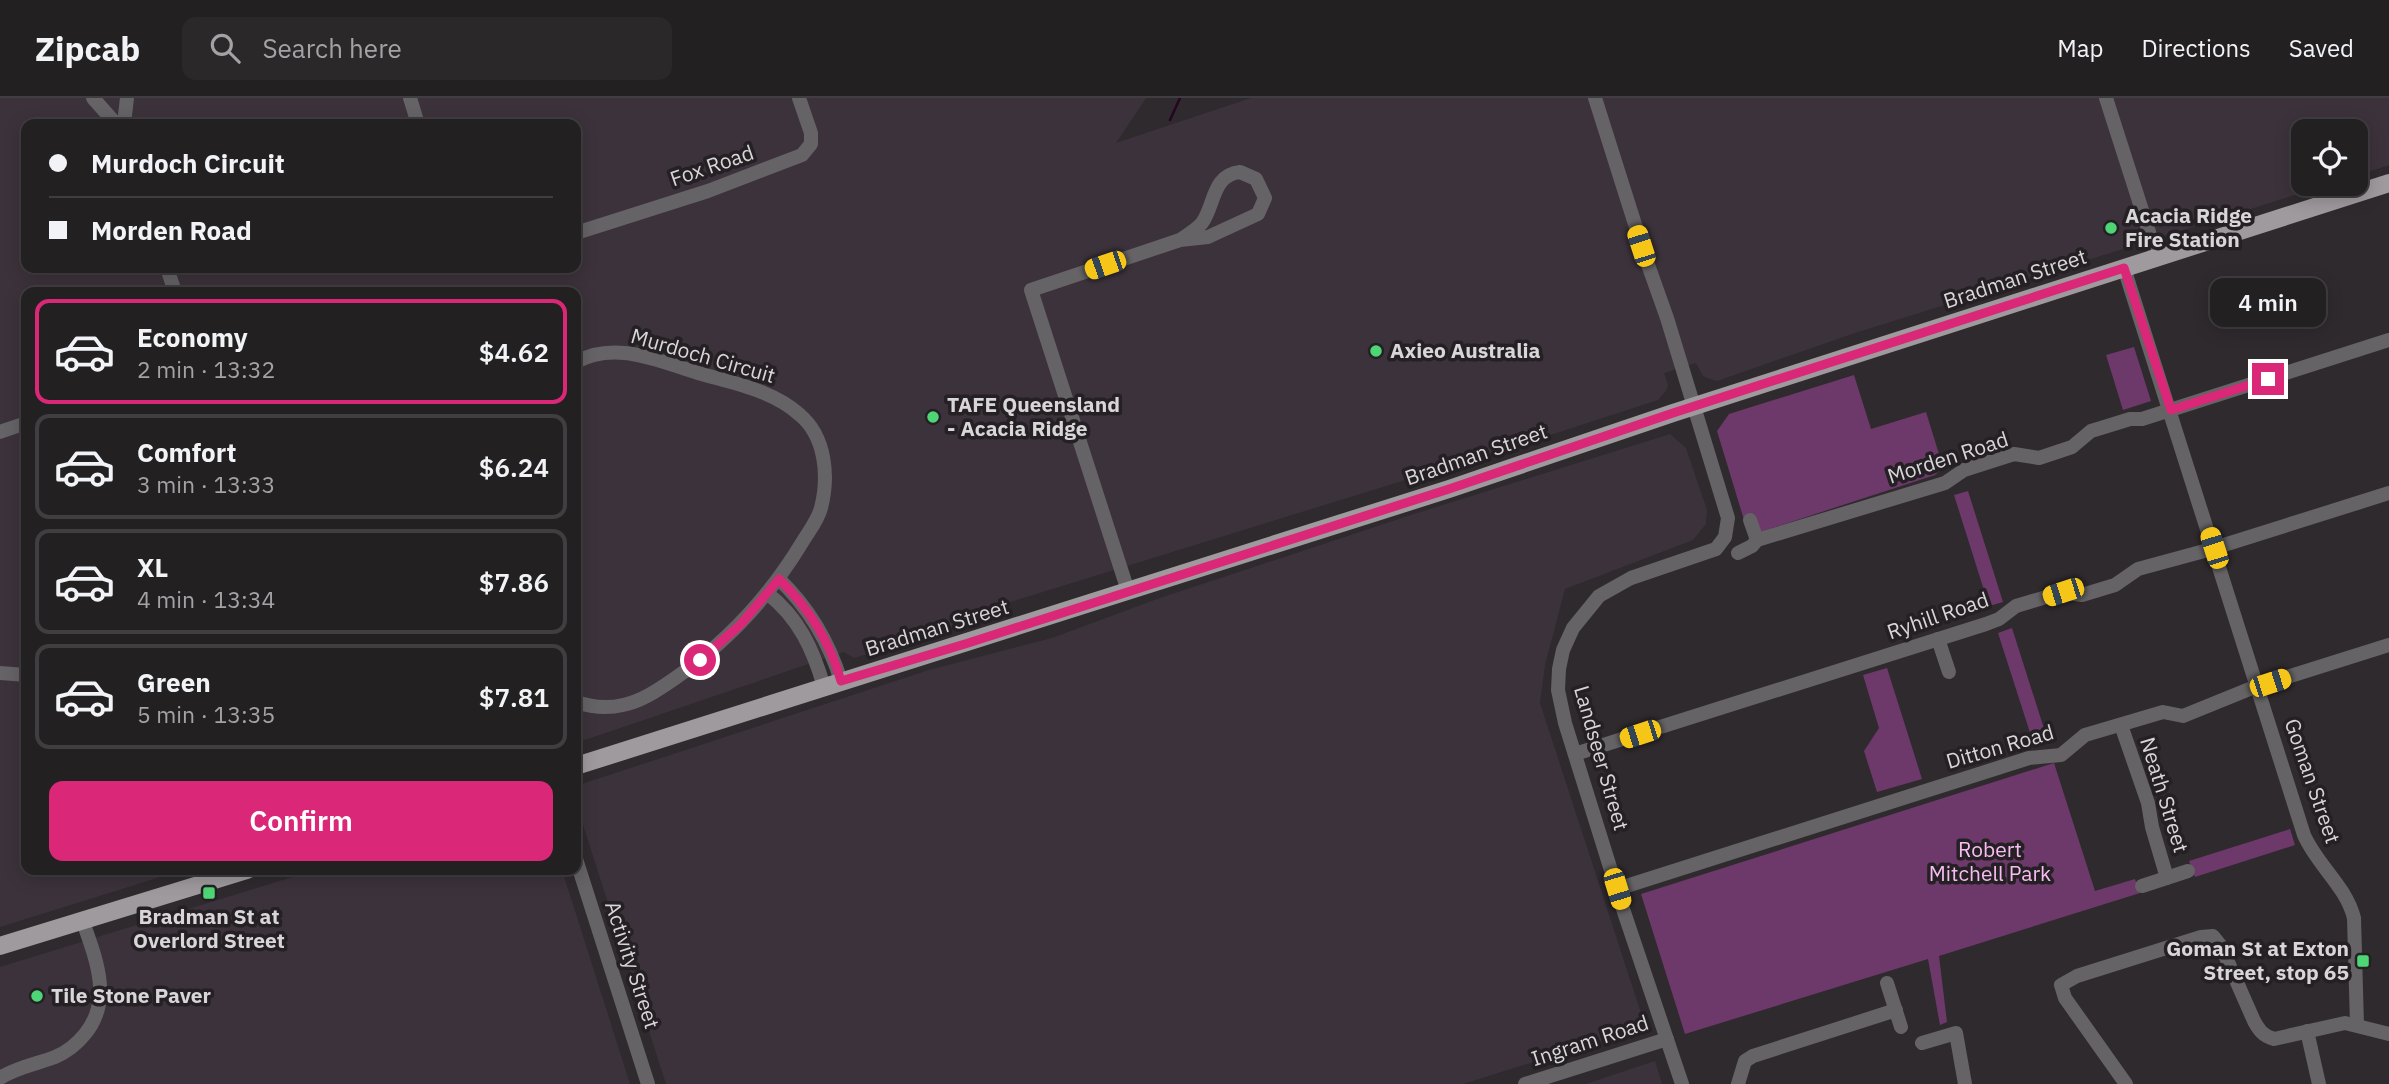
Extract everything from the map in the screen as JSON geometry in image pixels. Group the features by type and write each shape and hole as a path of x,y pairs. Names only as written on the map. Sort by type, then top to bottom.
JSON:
{"main road":[{"name":"Bradman Street","path":"581,764 974,642 2389,183"},
{"path":"0,946 231,875"}],"street":[{"path":"93,98 112,119"},
{"path":"125,119 127,98"},
{"path":"410,98 416,119"},
{"name":"Fox Road","path":"581,231 708,191 802,155 811,144 811,133 799,98"},
{"name":"Landseer Street","path":"1595,98 1728,515 1727,532 1723,542 1712,551 1631,578 1599,596 1580,616 1563,650 1558,680 1562,713 1682,1084"},
{"path":"2106,98 2157,257"},
{"path":"1128,591 1031,290 1180,240 1208,237 1258,214 1265,198 1256,179 1240,172 1227,176 1218,186 1201,224 1180,240"},
{"name":"Goman Street","path":"2124,268 2259,686 2304,835 2315,857 2351,906 2359,1008 2357,1025"},
{"name":"Morden Road","path":"1738,552 1752,546 1757,540 1945,483 1964,470 2014,454 2039,458 2072,447 2091,432 2101,428 2171,410 2389,340"},
{"name":"Murdoch Circuit","path":"581,360 600,353 634,354 761,392 785,403 802,416 820,443 826,476 821,510 779,579 719,645 649,695 615,707 581,703"},
{"path":"0,432 21,425"},
{"name":"Ryhill Road","path":"1575,754 1999,619 2016,606 2063,592 2082,595 2115,585 2137,569 2214,548 2389,493"},
{"path":"1750,520 1757,540"},
{"path":"779,579 799,600 821,633 833,684"},
{"path":"767,593 787,610 799,625 833,684"},
{"path":"1938,639 1949,672"},
{"name":"Ditton Road","path":"1617,889 2029,758 2061,755 2085,735 2163,712 2183,716 2259,686 2389,645"},
{"path":"0,673 21,675"},
{"name":"Neath Street","path":"2121,725 2148,803 2167,878"},
{"name":"Neath Street","path":"2142,886 2188,871"},
{"name":"Activity Street","path":"581,875 648,1084"},
{"path":"0,1078 17,1068 54,1058 69,1049 83,1037 96,1017 101,996 101,980 83,922"},
{"path":"2126,1084 2065,998 2061,985 2066,980 2089,972 2201,937 2213,936 2221,946 2261,1032 2274,1039 2345,1023 2389,1034"},
{"path":"1887,983 1901,1027"},
{"path":"1738,1084 1745,1062 1753,1056 1896,1010"},
{"path":"2307,1031 2319,1084"},
{"path":"1922,1043 1955,1032 1965,1084"},
{"name":"Ingram Road","path":"1525,1084 1667,1039"}],"shaded area":[{"path":"0,98 1146,98 1116,143 1251,98 2389,98 2389,165 2368,172 2368,119 2291,119 2292,196 1852,334 1717,381 1703,376 1696,363 1664,373 1668,385 1658,400 978,612 976,622 854,658 844,652 581,741 581,287 21,287 21,875 167,875 0,927"},
{"path":"1670,434 1686,448 1707,510 1706,524 1693,540 1565,589 1545,665 1540,703 1641,1013 1640,1024 1633,1031 1463,1084 666,1084 581,819 581,786 929,670 1052,638 1157,599 1414,514"},
{"path":"299,875 564,875 630,1084 0,1084 0,967"},
{"path":"1655,1061 1662,1084 1586,1084"}],"green space":[{"path":"2134,347 2151,401 2123,410 2106,355"},
{"path":"1854,375 1871,429 1926,412 1943,467 1935,475 1760,532 1748,533 1717,431 1729,414"},
{"path":"1968,491 2003,602 1989,606 1954,495"},
{"path":"2012,628 2047,738 2033,742 1998,633"},
{"path":"1887,668 1922,779 1877,792 1864,751 1879,728 1863,675"},
{"name":"Robert Mitchell Park","path":"2054,763 2095,891 2135,879 2140,893 1939,956 1947,1022 1940,1025 1928,959 1685,1034 1641,894"},
{"path":"2290,829 2295,845 2195,877 2189,861"}],"waterway":[{"path":"1170,120 1180,98"}],"place":[{"name":"Acacia Ridge Fire Station","path":"2111,228"},
{"name":"Axieo Australia","path":"1376,351"},
{"name":"TAFE Queensland - Acacia Ridge","path":"933,417"},
{"name":"Bradman St at Overlord Street","path":"209,893"},
{"name":"Goman St at Exton Street, stop 65","path":"2363,961"},
{"name":"Tile Stone Paver","path":"37,996"}],"route":[{"path":"700,660 740,625 779,579 793,592 814,621 833,657 841,681 1449,489 1563,449 2124,268 2171,410 2268,379"}]}
